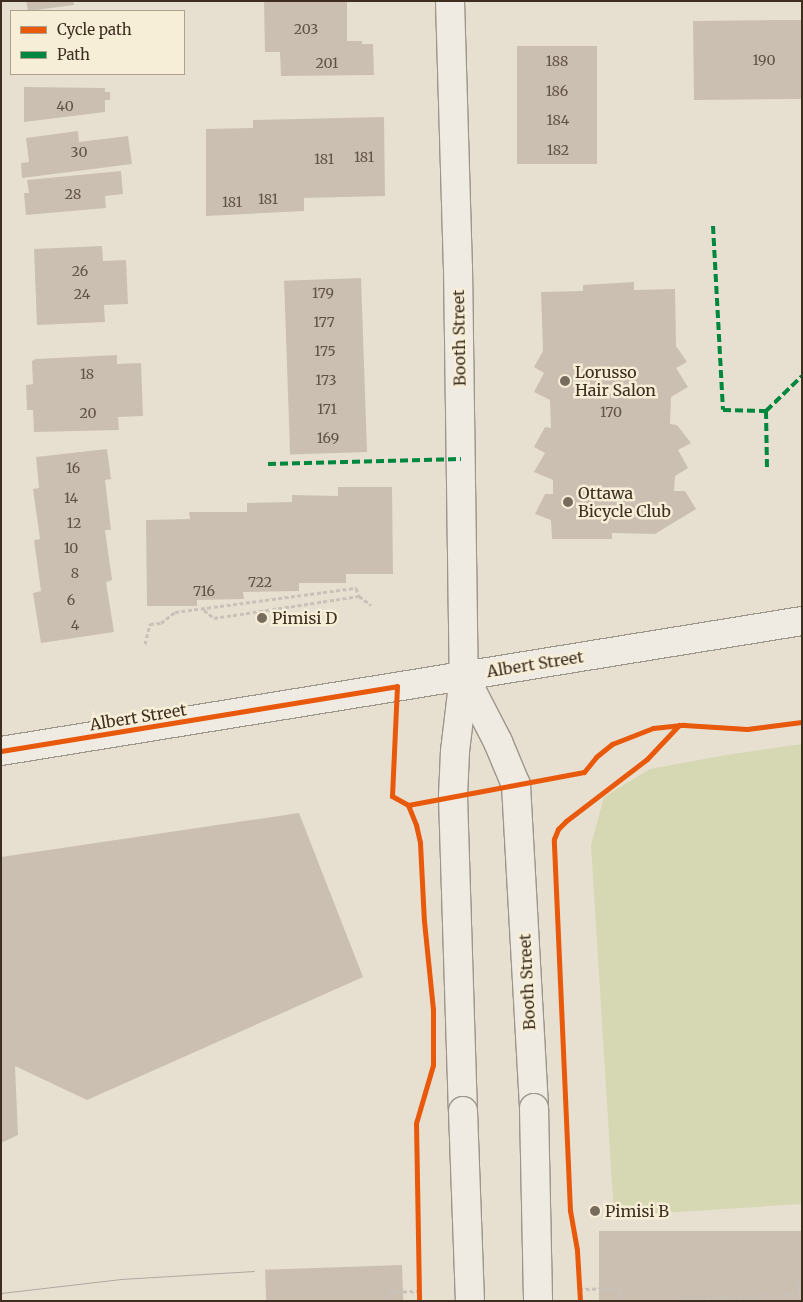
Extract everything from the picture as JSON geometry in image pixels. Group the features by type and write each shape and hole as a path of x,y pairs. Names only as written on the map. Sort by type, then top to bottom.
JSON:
{"main road":[{"name":"Booth Street","path":"450,1 458,258 464,676 455,752 453,796 470,1301"},
{"name":"Albert Street","path":"1,751 802,621"},
{"name":"Booth Street","path":"464,676 498,742 516,785 534,1108 538,1301"}],"path":[{"path":"145,644 150,624 161,623 175,612 356,588 359,596 371,605"},
{"path":"203,609 214,618 359,596"},
{"path":"579,1279 579,1292 621,1288 620,1301"},
{"path":"641,1301 800,1294 798,1280"},
{"path":"419,1282 419,1301"},
{"path":"390,1301 390,1292 419,1291"}],"green space":[{"path":"802,744 802,1204 614,1216 591,845 604,797 650,769"}],"building":[{"path":"26,1 73,1 74,5 36,10 28,10"},
{"path":"264,1 347,1 347,41 362,41 362,44 373,44 374,75 281,76 280,52 265,52"},
{"path":"802,20 802,99 694,100 693,21"},
{"path":"517,46 597,46 597,164 517,164"},
{"path":"24,87 105,88 105,92 110,92 110,100 105,100 105,112 24,122"},
{"path":"384,117 385,196 304,198 304,211 206,216 206,129 253,128 253,120"},
{"path":"78,131 79,142 128,136 132,164 22,178 21,163 29,162 26,138"},
{"path":"121,171 123,194 105,196 106,208 26,215 24,193 29,193 27,180"},
{"path":"102,246 103,261 126,260 128,304 104,305 105,322 37,325 34,249"},
{"path":"361,278 367,452 290,455 284,281"},
{"path":"634,282 634,290 675,289 676,346 687,362 676,368 688,387 671,397 670,424 677,425 691,443 678,450 688,468 675,476 674,491 685,491 696,509 655,534 612,533 612,539 552,539 551,520 535,514 545,494 553,494 553,480 534,472 545,453 534,447 545,427 551,428 550,400 534,392 544,373 534,367 543,351 541,292 583,291 583,285"},
{"path":"117,355 117,364 141,363 143,416 118,417 119,430 34,432 33,410 27,410 26,385 33,384 32,361 36,359"},
{"path":"107,449 111,479 105,480 111,530 105,530 112,580 106,582 114,632 41,643 33,593 41,591 34,540 40,539 33,489 39,488 36,457"},
{"path":"338,487 392,487 393,574 346,574 346,583 299,583 299,591 243,592 244,599 197,600 197,606 147,606 146,520 190,519 189,512 247,512 247,503 292,502 292,495 338,496"},
{"path":"299,813 363,977 87,1100 15,1066 18,1135 1,1143 1,857"},
{"path":"599,1231 802,1231 802,1301 599,1301"},
{"path":"402,1265 403,1301 266,1301 265,1270"}],"tram line":[{"path":"1,1293 121,1279 254,1271"}],"marked path":[{"path":"713,226 723,410 766,411 767,469"},
{"path":"766,411 802,376"},
{"path":"268,464 461,459"}],"cycle path":[{"path":"1,751 397,686 392,796 408,805 416,825 420,843 424,921 433,1009 433,1065 416,1123 419,1301"},
{"path":"408,805 584,772 596,757 612,744 653,728 684,725 747,729 802,722"},
{"path":"580,1301 577,1250 570,1211 554,839 558,829 566,821 647,759 679,725"}],"place":[{"name":"Lorusso Hair Salon","path":"565,381"},
{"name":"Ottawa Bicycle Club","path":"568,502"},
{"name":"Pimisi D","path":"262,618"},
{"name":"Pimisi B","path":"595,1211"}]}
